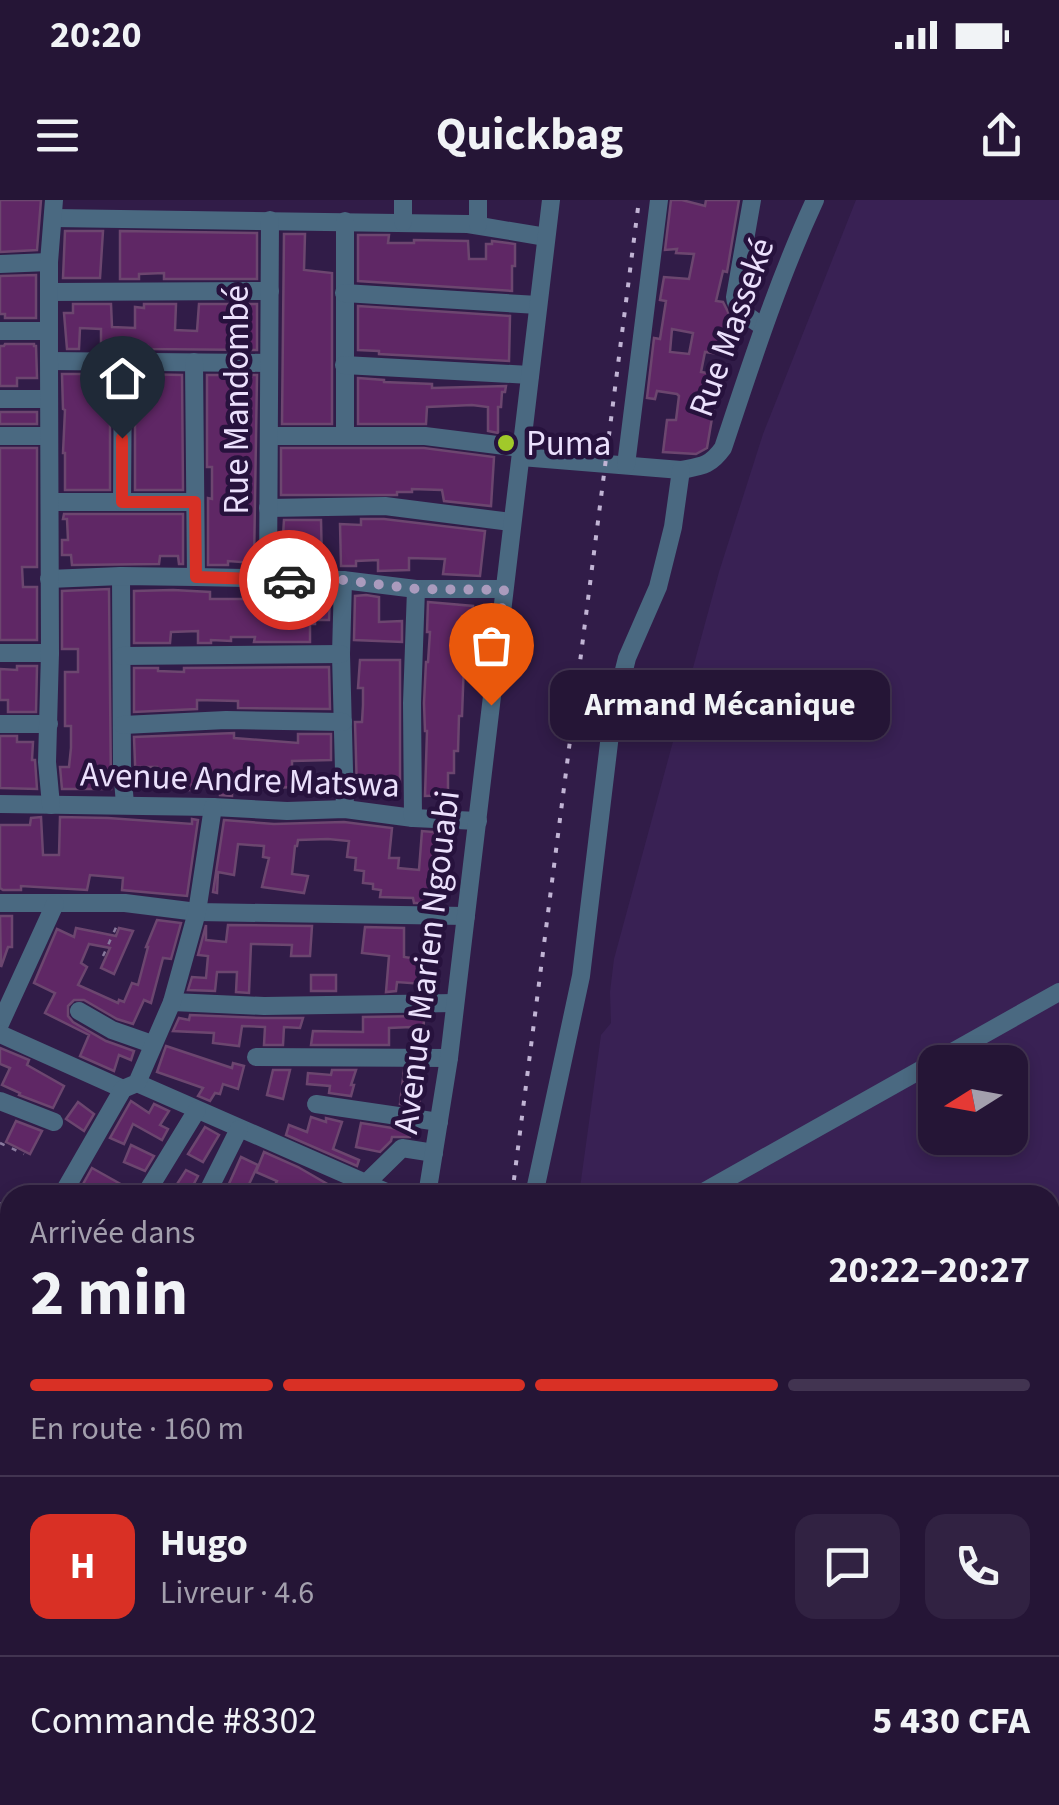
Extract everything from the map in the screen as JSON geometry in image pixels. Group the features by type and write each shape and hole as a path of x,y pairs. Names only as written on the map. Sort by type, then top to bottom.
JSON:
{"street":[{"path":"403,222 404,200"},
{"path":"478,200 478,225"},
{"name":"Avenue Marien Ngouabi","path":"429,1185 456,1003 551,200"},
{"path":"626,465 659,200"},
{"path":"752,200 736,304 763,327"},
{"name":"Rue Masseké","path":"681,470 704,466 723,448 763,327 815,200"},
{"path":"51,804 48,361 54,209 200,210 270,220 478,225 546,237"},
{"name":"Rue Mandombé","path":"268,580 270,220"},
{"path":"345,222 346,435"},
{"path":"0,264 49,262"},
{"path":"50,292 270,291"},
{"path":"344,293 538,305"},
{"path":"0,331 49,331"},
{"path":"48,361 269,362"},
{"path":"122,362 122,502"},
{"path":"194,362 196,577"},
{"path":"344,365 530,375"},
{"path":"0,398 49,399"},
{"path":"0,436 49,436"},
{"path":"268,436 425,436 521,452 681,470 673,527 658,587 627,658 612,718 581,976 536,1185"},
{"path":"50,502 195,502"},
{"path":"268,508 385,506 512,522"},
{"path":"49,579 121,576 343,580 416,589 504,590"},
{"path":"121,576 125,805"},
{"path":"343,580 344,809"},
{"path":"413,818 416,589"},
{"path":"0,653 50,653"},
{"path":"122,656 341,654"},
{"path":"123,725 226,720 343,722"},
{"path":"0,724 49,724"},
{"name":"Avenue Andre Matswa","path":"0,804 344,809 478,821"},
{"path":"68,1185 130,1086 172,1002 197,912 213,807"},
{"path":"0,903 125,903 197,912 466,916"},
{"path":"0,1024 55,904"},
{"path":"716,1185 1059,992"},
{"path":"172,1002 264,1006 456,1003"},
{"path":"79,1011 112,1030 152,1044"},
{"path":"0,1034 197,1110 352,1185"},
{"path":"256,1057 448,1058"},
{"path":"0,1101 54,1122"},
{"path":"316,1104 439,1122"},
{"path":"151,1185 197,1110"},
{"path":"214,1185 239,1129"},
{"path":"364,1185 402,1148 434,1153"}],"path":[{"path":"103,956 125,903"},
{"path":"0,1143 24,1154"}],"shaded area":[{"path":"856,200 1059,200 1059,1185 580,1185 601,1035 611,1023 614,959 719,572 763,434"}],"building":[{"path":"0,200 41,200 37,250 0,252"},
{"path":"671,200 705,206 706,200 739,200 727,272 723,271 716,301 723,302 735,322 733,337 728,355 705,352 701,372 726,376 723,389 717,388 707,448 696,454 663,452 667,420 676,420 679,396 657,391 655,399 647,398 654,338 660,339 666,301 660,300 664,277 689,279 694,254 665,250","holes":["672,329 693,333 689,354 670,352"]},
{"path":"65,231 103,231 100,278 63,278"},
{"path":"120,231 257,233 257,279 164,279 164,273 120,279"},
{"path":"284,234 305,234 304,270 332,273 332,424 282,424"},
{"path":"358,235 389,235 388,243 468,241 469,259 486,259 486,244 492,241 515,244 512,291 358,281"},
{"path":"36,275 36,318 5,318 5,314 0,314 0,276"},
{"path":"73,304 111,304 112,327 135,328 135,307 176,304 175,330 197,331 199,304 257,304 257,350 146,349 147,346 119,345 119,349 101,349 101,329 80,328 79,349 67,349 64,313 73,313"},
{"path":"358,306 510,316 509,361 358,350"},
{"path":"0,346 36,346 37,378 17,378 17,386 0,386"},
{"path":"62,374 110,374 110,490 65,490"},
{"path":"135,374 182,375 183,490 135,490"},
{"path":"207,375 257,375 254,563 228,561 228,565 208,565 212,467 207,467"},
{"path":"358,378 432,384 432,388 506,386 498,407 498,433 488,431 488,407 472,405 427,407 426,424 358,424"},
{"path":"0,412 37,412 37,424 0,424"},
{"path":"0,448 37,448 37,567 22,567 23,587 37,587 37,640 0,640"},
{"path":"281,448 424,448 494,457 491,506 444,501 442,490 412,489 397,495 281,495"},
{"path":"64,514 183,514 183,564 179,564 178,556 160,556 159,564 72,565 71,555 62,555 62,540 68,540"},
{"path":"361,519 485,531 480,576 443,574 445,559 409,558 409,570 378,571 378,560 341,566 340,524 361,525"},
{"path":"284,520 321,520 322,567 281,566"},
{"path":"109,589 111,789 62,789 60,767 69,767 71,748 71,726 65,726 65,672 78,672 78,649 62,649 62,591"},
{"path":"243,590 328,592 329,620 310,624 310,642 254,642 255,637 231,637 231,641 198,643 198,631 171,632 170,643 134,643 134,591 210,592 210,599 243,599"},
{"path":"355,596 379,597 379,622 402,621 402,642 354,640"},
{"path":"428,602 473,606 470,634 465,634 462,716 458,751 454,751 454,773 448,773 448,795 425,796"},
{"path":"360,660 400,660 400,791 357,792 355,722 362,722 363,705 363,688 358,688"},
{"path":"17,666 37,666 36,712 8,712 8,700 0,700 0,669 17,670"},
{"path":"329,667 330,709 238,708 238,701 197,700 197,709 134,712 134,668 184,672 184,668"},
{"path":"234,733 234,738 298,743 298,734 331,734 331,760 292,761 292,787 232,790 232,796 220,795 220,782 198,782 192,790 176,790 176,783 158,782 157,767 137,767 136,789 134,737"},
{"path":"0,736 17,736 17,742 33,742 37,789 0,788"},
{"path":"41,817 43,855 59,855 60,817 192,824 192,819 198,820 187,896 122,890 123,878 90,875 87,890 21,886 21,890 3,890 0,825 30,825 31,818"},
{"path":"224,820 274,824 344,822 392,828 389,858 399,858 398,868 419,870 422,831 444,833 435,903 380,897 381,890 363,883 364,871 355,870 356,858 347,857 349,841 328,839 298,840 295,846 292,874 308,876 304,893 262,887 269,858 263,857 264,846 238,844 234,875 218,872 217,893 213,892"},
{"path":"0,916 12,916 12,947 8,947 1,967"},
{"path":"157,920 181,923 171,959 163,958 151,1003 144,1000 133,1024 84,1000 74,1000 68,1006 73,1022 134,1051 131,1060 119,1055 114,1071 80,1056 89,1035 45,1013 55,993 34,983 57,929 74,937 76,928 116,936 119,928 133,931 114,974 101,968 110,948 89,944 81,963 87,967 78,985 118,1003 124,1002 132,983 138,985"},
{"path":"206,925 206,940 226,942 228,925 312,926 310,956 291,956 292,945 251,944 249,993 236,992 237,972 217,972 215,991 188,990 192,977 206,978 208,956 198,955"},
{"path":"365,927 404,928 404,957 425,960 423,984 397,982 396,991 386,992 389,956 362,953"},
{"path":"311,975 336,975 336,991 311,991"},
{"path":"190,1015 303,1018 300,1028 284,1027 283,1045 264,1045 265,1027 242,1026 239,1046 213,1043 214,1033 173,1031 179,1018 189,1020"},
{"path":"424,1016 423,1045 411,1045 411,1027 389,1028 389,1045 311,1045 313,1031 363,1032 363,1017"},
{"path":"166,1046 232,1068 233,1063 244,1066 238,1089 223,1084 220,1094 215,1093 210,1101 198,1096 203,1088 157,1072"},
{"path":"0,1048 29,1060 27,1065 64,1086 53,1108 2,1085 10,1068 0,1064"},
{"path":"273,1070 290,1070 283,1099 267,1095"},
{"path":"332,1070 356,1070 351,1096 329,1093 330,1086 307,1084 308,1073 331,1075"},
{"path":"404,1070 424,1070 419,1106 400,1104"},
{"path":"131,1101 149,1113 154,1104 169,1111 160,1125 168,1129 162,1140 133,1124 124,1144 110,1138"},
{"path":"78,1102 94,1114 84,1131 66,1119"},
{"path":"311,1117 342,1122 333,1149 359,1160 357,1166 286,1135 289,1125 307,1132"},
{"path":"16,1121 42,1131 30,1154 6,1142"},
{"path":"361,1123 411,1131 410,1137 392,1137 380,1152 356,1147"},
{"path":"205,1127 219,1135 203,1162 188,1154"},
{"path":"131,1145 154,1156 145,1171 124,1162"},
{"path":"264,1152 329,1185 275,1185 277,1181 256,1172"},
{"path":"241,1157 258,1165 249,1185 228,1185"},
{"path":"92,1168 122,1185 83,1185"},
{"path":"186,1170 198,1176 193,1185 176,1185"}],"railway":[{"path":"513,1185 639,200"}],"way so far":[{"path":"289,580 343,580 416,589 504,590 491,705"}],"place":[{"name":"Puma","path":"506,443"},
{"name":"Armand Mécanique","path":"491,705"}],"route":[{"path":"122,438 122,502 195,502 196,577 289,580"}]}
